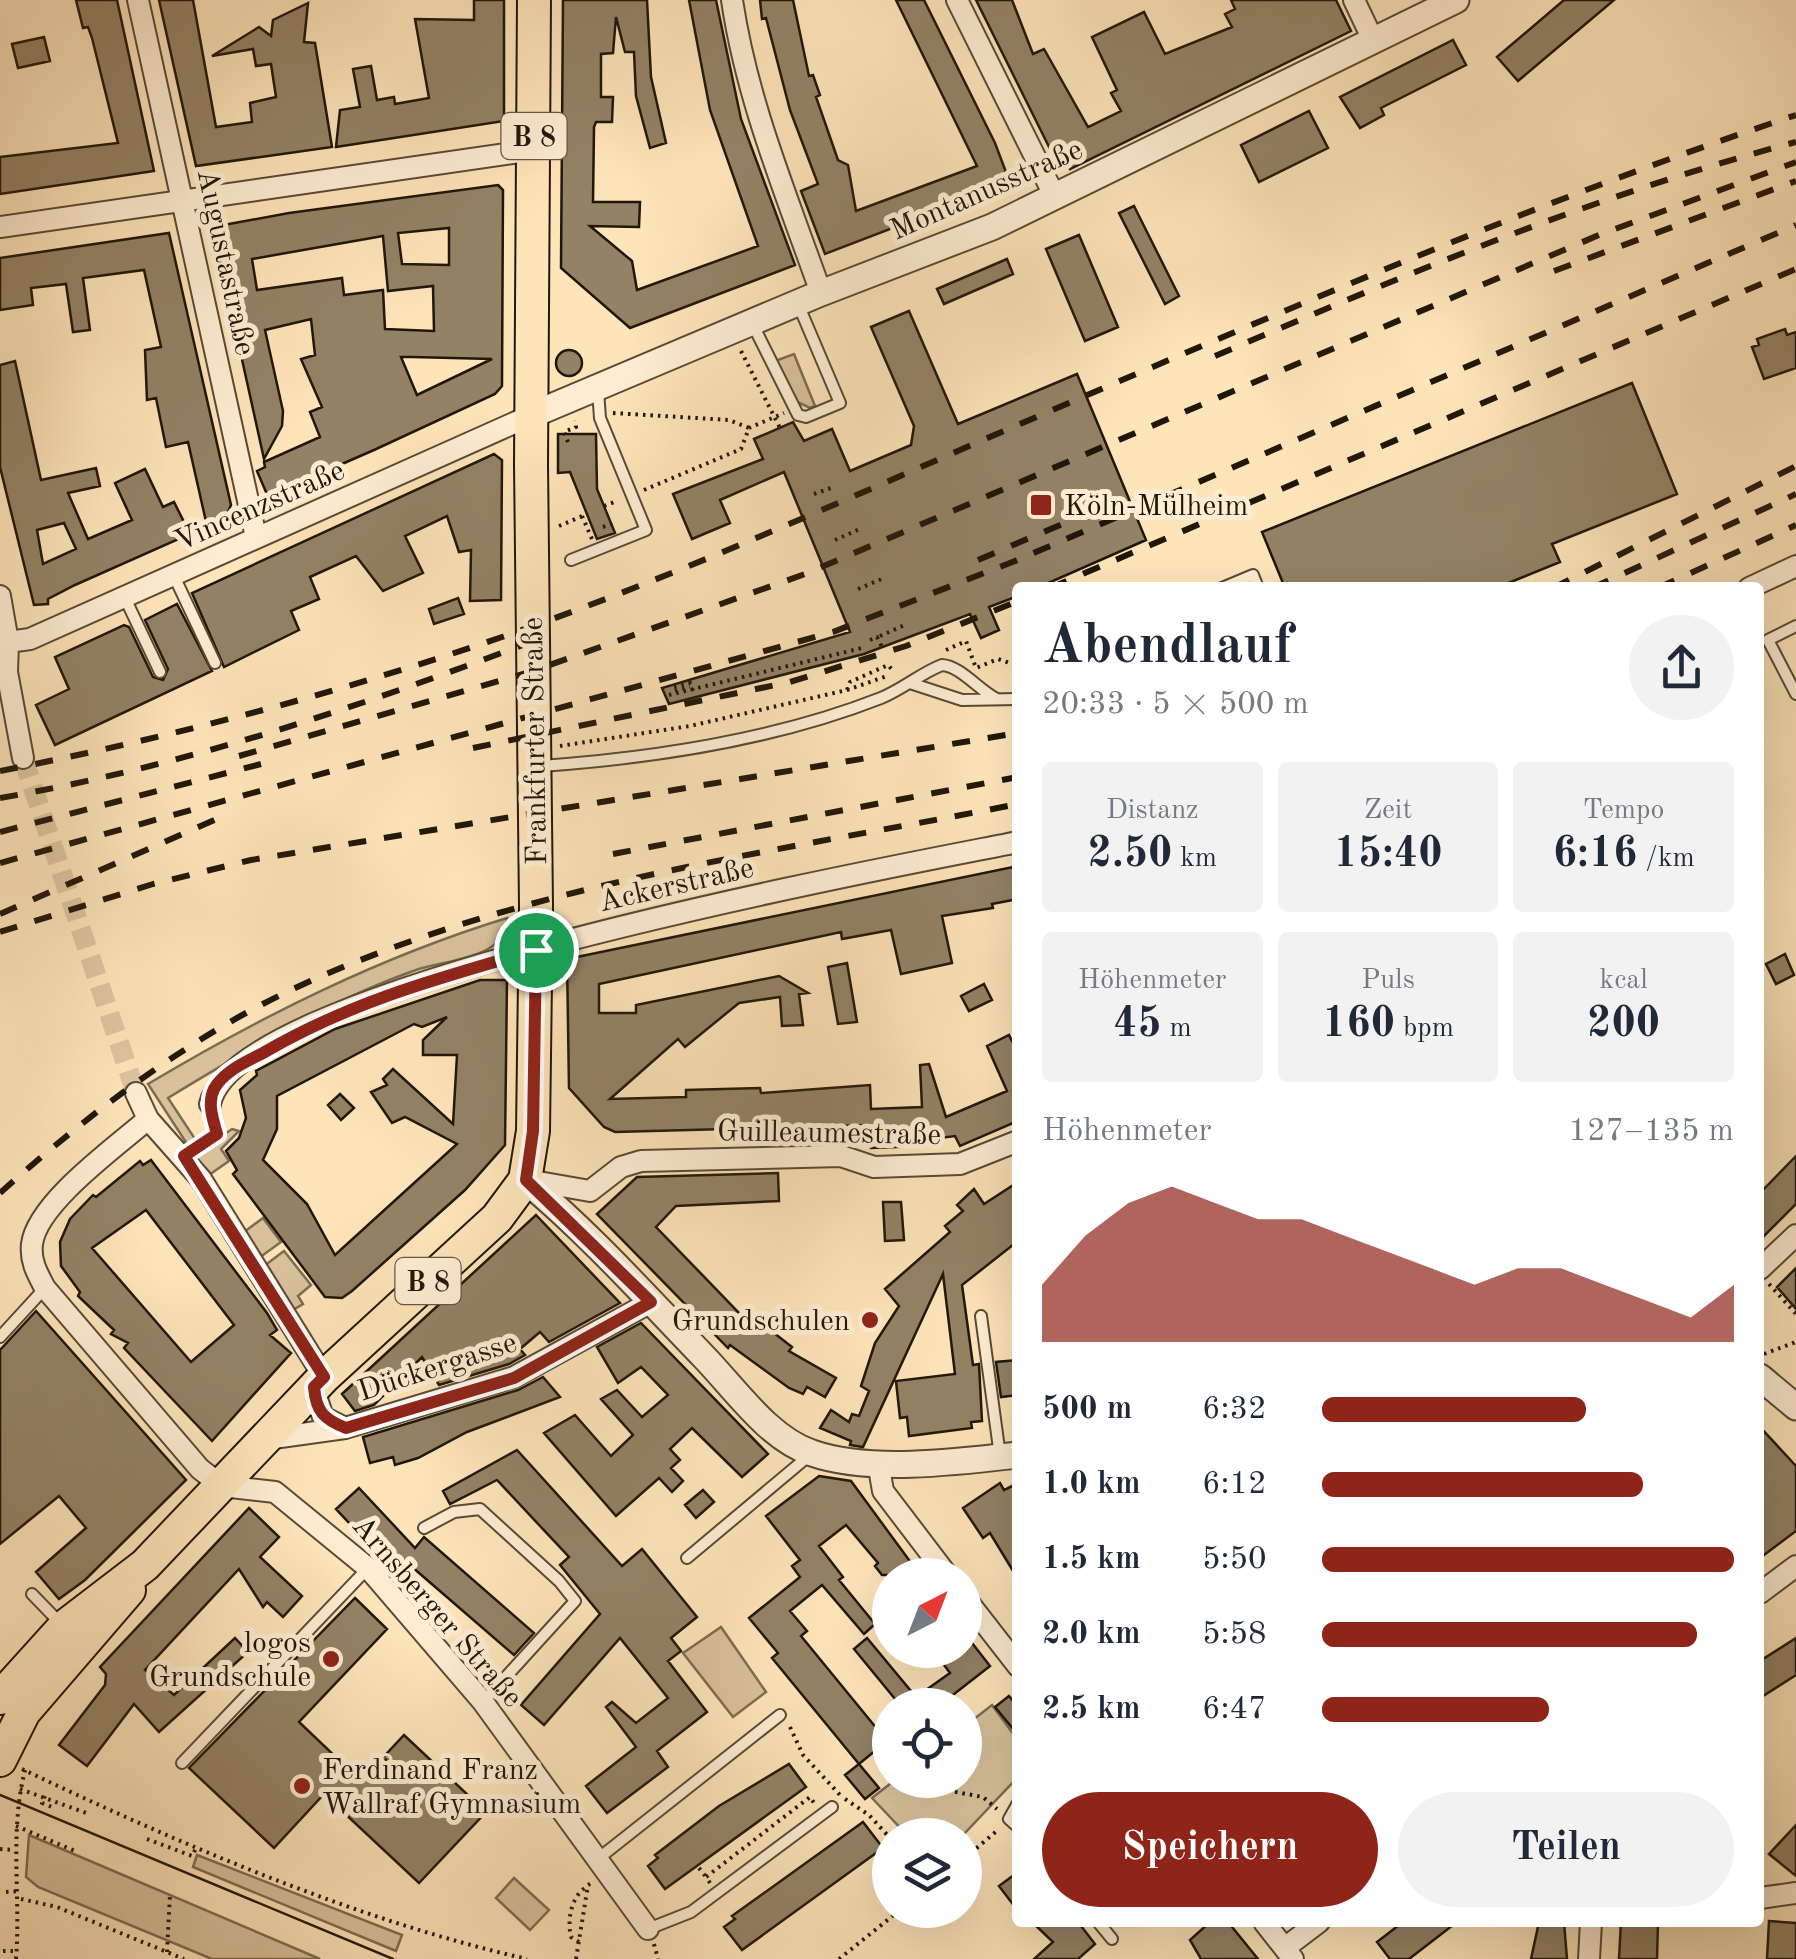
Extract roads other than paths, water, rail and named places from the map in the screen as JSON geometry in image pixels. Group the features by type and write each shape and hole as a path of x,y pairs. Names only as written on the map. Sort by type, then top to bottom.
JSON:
{"main road":[{"name":"Frankfurter Straße","path":"0,1698 12,1673 116,1610 145,1565 318,1382 497,1218 526,1180 533,1131 536,950 534,0"},
{"name":"Frankfurter Straße","path":"12,1765 24,1712 74,1637"}],"street":[{"name":"Augustastraße","path":"138,0 256,537"},
{"path":"732,0 740,50 760,126 822,293"},
{"path":"957,0 1055,197"},
{"path":"1354,0 1373,40"},
{"name":"Montanusstraße","path":"532,416 746,335 822,293 992,227 1456,0"},
{"path":"0,228 534,150"},
{"name":"Vincenzstraße","path":"8,642 30,639 532,416"},
{"path":"1763,582 1796,566"},
{"path":"0,596 8,642 7,672 23,758"},
{"name":"Ackerstraße","path":"210,1104 212,1091 229,1072 334,1016 424,980 805,885 1012,843"},
{"name":"Dückergasse","path":"136,1093 148,1119 184,1156 318,1382 315,1404 323,1417 346,1428"},
{"path":"148,1119 42,1218 32,1241 32,1266 45,1288 192,1461 222,1486"},
{"name":"Guilleaumestraße","path":"526,1180 590,1191 621,1167 641,1161 841,1156 874,1166 960,1164 1012,1143"},
{"path":"526,1180 765,1420 811,1453 878,1462 1009,1456"},
{"path":"1764,1267 1796,1235"},
{"name":"Dückergasse","path":"264,1440 346,1428 514,1378 651,1302"},
{"path":"1764,1380 1796,1407"},
{"path":"878,1462 883,1492 934,1558"},
{"name":"Arnsberger Straße","path":"222,1486 276,1492 368,1568 482,1702 648,1929"},
{"path":"1764,1590 1796,1566"},
{"path":"982,1620 1012,1658"},
{"path":"1764,1897 1796,1893"},
{"path":"1268,1927 1289,1953 1315,1927"},
{"path":"1589,1959 1590,1927"}],"lane":[{"path":"746,335 798,415 806,417 840,403 798,304"},
{"path":"571,560 646,530 600,418 598,388"},
{"path":"1236,582 1253,575 1256,582"},
{"path":"174,576 214,664"},
{"path":"125,598 160,672"},
{"path":"1796,626 1768,640 1796,694"},
{"path":"535,756 601,762 746,737 810,722 950,665 974,687 995,698"},
{"path":"910,684 962,700 1012,699"},
{"path":"0,1337 45,1288"},
{"path":"981,1316 1009,1456"},
{"path":"687,1558 811,1453"},
{"path":"424,1528 454,1512 480,1509 559,1580 575,1601 482,1702"},
{"path":"182,1762 368,1568"},
{"path":"32,1594 74,1637"},
{"path":"599,1858 780,1715"},
{"path":"648,1929 690,1912 828,1811"},
{"path":"1102,1927 1112,1939"}],"tunnel":[{"path":"23,758 136,1093"}],"tram line":[{"path":"0,1795 393,1959"}],"railway":[{"path":"0,771 190,729 316,695 563,615 744,543 1386,269 1590,189 1796,115"},
{"path":"1215,356 1574,211 1796,142"},
{"path":"239,756 530,672 805,574 1599,235 1796,162"},
{"path":"1554,271 1796,181"},
{"path":"0,863 833,632 1015,561 1796,225"},
{"path":"1064,582 1796,269"},
{"path":"1565,582 1796,466"},
{"path":"1605,582 1796,494"},
{"path":"978,560 1074,519"},
{"path":"1671,582 1796,525"},
{"path":"473,748 790,682 906,646 1012,603"},
{"path":"0,798 135,770 267,733 528,643"},
{"path":"0,932 153,884 251,860 1012,734"},
{"path":"0,832 261,764"},
{"path":"613,854 1012,778"},
{"path":"0,1193 107,1104 184,1050 264,1003 391,948 478,919 656,874 1012,805"},
{"path":"0,914 226,815"}],"place":[{"name":"Köln-Mülheim","path":"1041,505"},
{"name":"Grundschulen","path":"870,1320"},
{"name":"logos Grundschule","path":"331,1659"},
{"name":"Ferdinand Franz Wallraf Gymnasium","path":"302,1786"}]}
